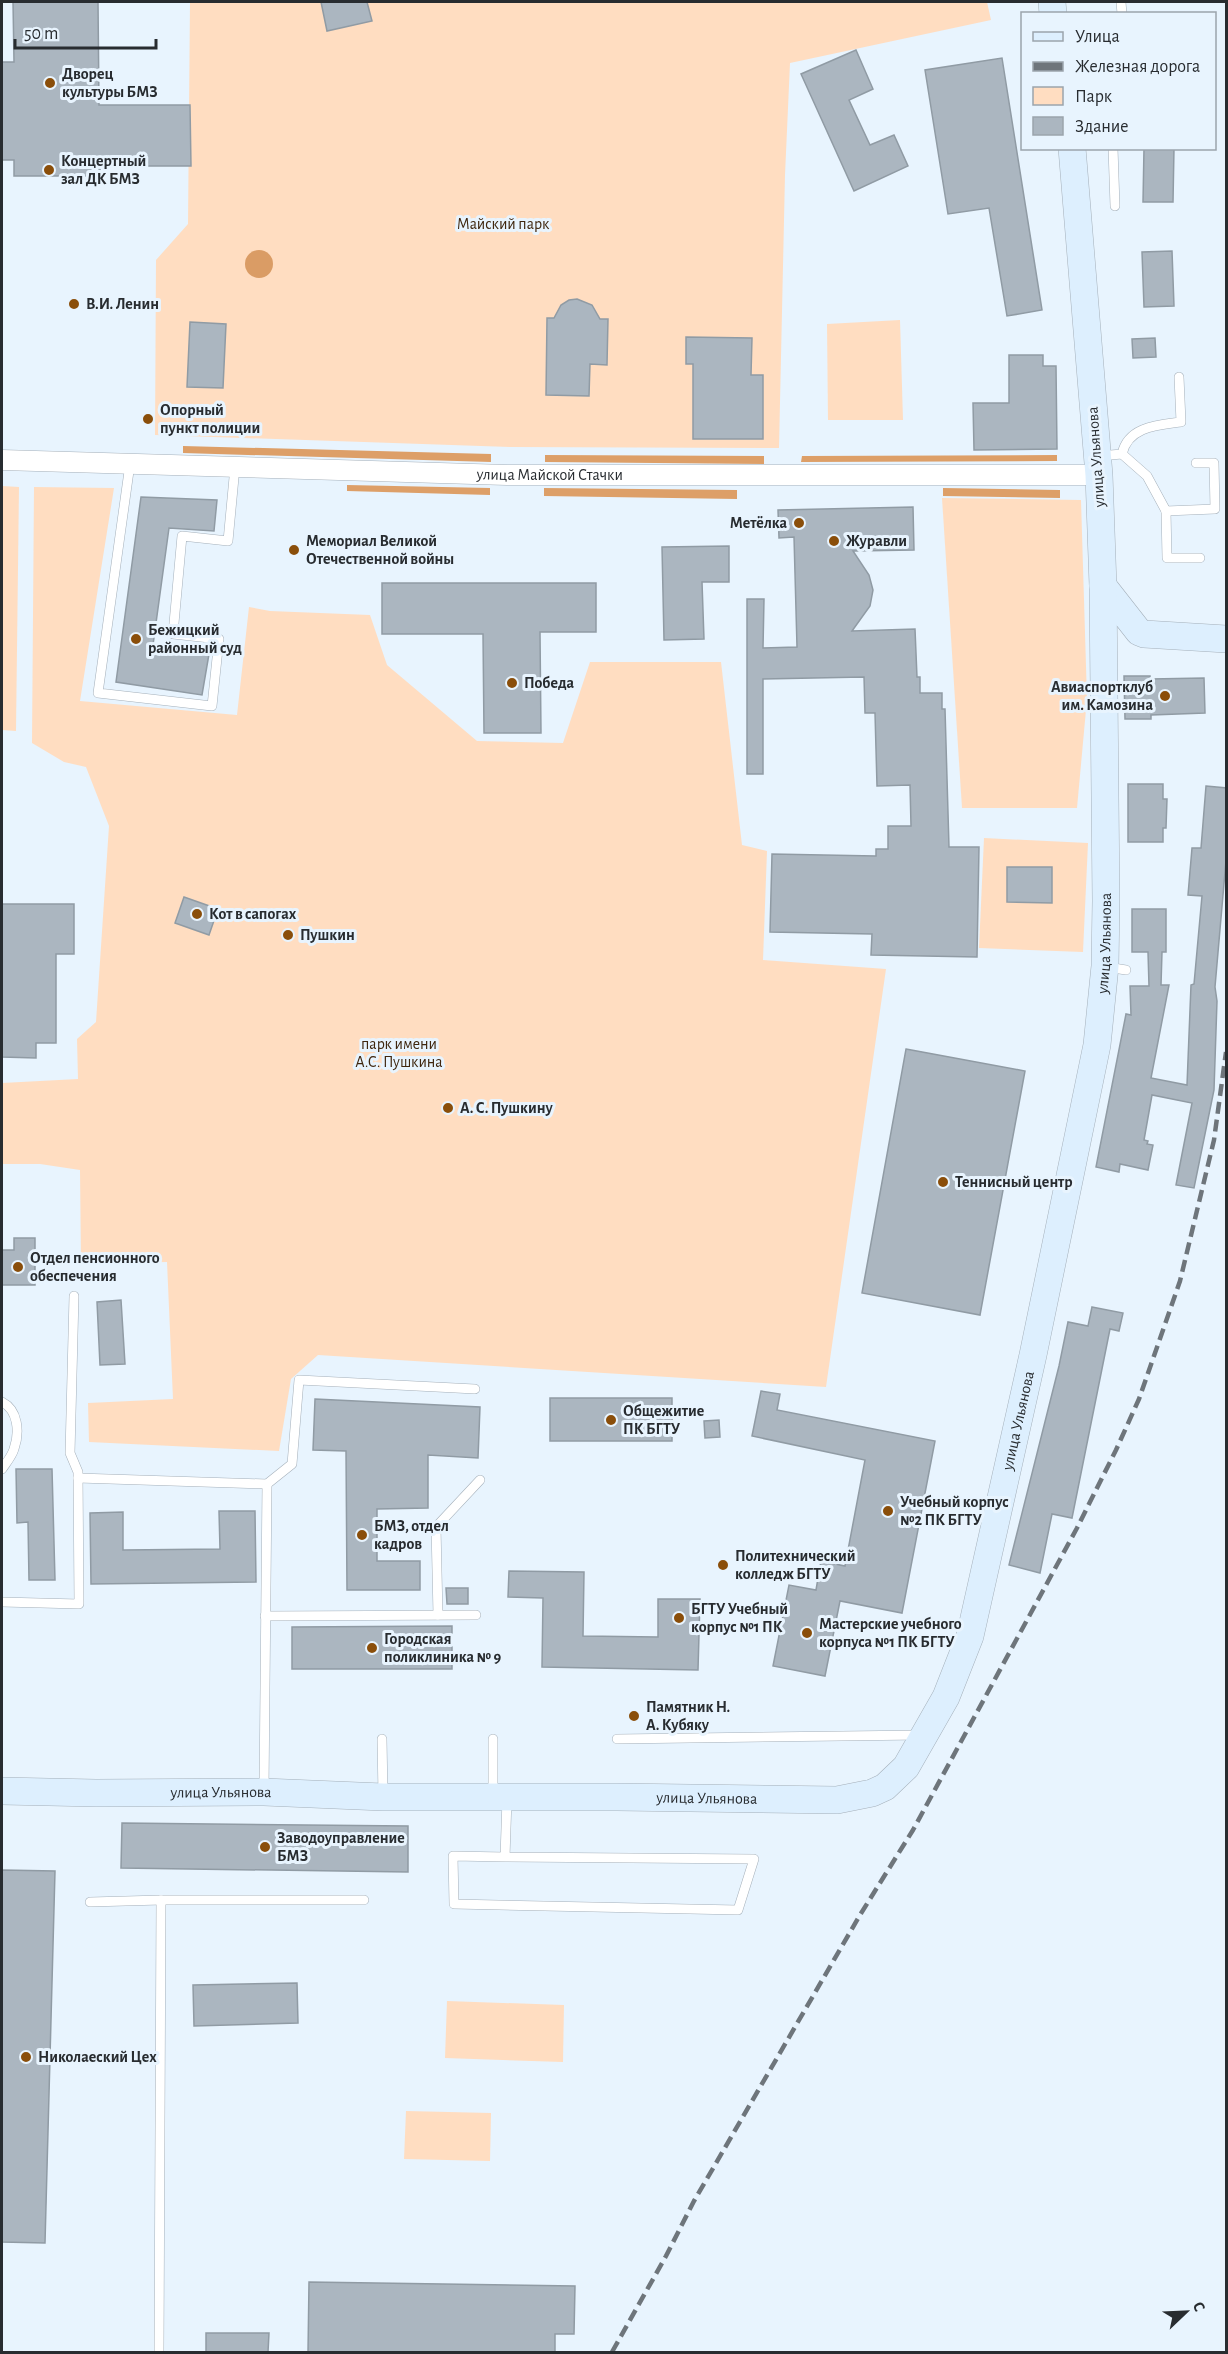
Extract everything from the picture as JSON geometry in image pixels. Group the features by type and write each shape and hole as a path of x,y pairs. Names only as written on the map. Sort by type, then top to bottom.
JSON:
{"main road":[{"name":"улица Ульянова","path":"2,1791 264,1792 383,1797 808,1801 855,1798 872,1793 885,1786 906,1767 946,1697 970,1636 1115,968 1106,901 1103,586 1106,462 1072,150"},
{"path":"1103,586 1141,633"},
{"path":"1104,668 1120,650 1141,633 1227,639"}],"street":[{"name":"улица Майской Стачки","path":"2,460 530,476 1106,462"}],"lane":[{"path":"1113,150 1115,206"},
{"path":"1106,462 1143,428 1181,422 1179,376"},
{"path":"1106,462 1147,476 1166,511 1167,558 1200,558"},
{"path":"1166,511 1215,509 1214,463 1196,463"},
{"path":"130,464 98,693 212,706 219,639 173,634 182,536 228,541 235,467"},
{"path":"2,1602 79,1604 78,1478 70,1453 74,1296"},
{"path":"78,1478 267,1484 292,1464 299,1380 475,1389"},
{"path":"2,1402 16,1416 16,1442 14,1451 2,1469"},
{"path":"438,1615 436,1527 480,1480"},
{"path":"264,1792 267,1484"},
{"path":"265,1616 476,1615"},
{"path":"617,1739 926,1735"},
{"path":"382,1739 383,1797"},
{"path":"493,1739 505,1857"},
{"path":"453,1856 505,1857 754,1859 738,1910 454,1904 453,1856"},
{"path":"159,2352 161,1900"},
{"path":"90,1902 364,1900"}],"green space":[{"name":"Майский парк","path":"190,2 987,2 991,20 790,63 779,448 510,447 155,435 156,260 188,224"},
{"path":"900,320 903,420 828,420 827,324"},
{"path":"2,486 19,487 16,731 2,730"},
{"name":"парк имени А.С. Пушкина","path":"34,487 114,488 80,701 237,715 249,607 270,611 370,615 387,665 477,741 563,743 590,662 721,662 742,845 767,851 763,960 886,969 826,1387 318,1355 291,1379 279,1451 89,1442 88,1403 173,1399 167,1262 81,1264 80,1170 40,1164 2,1164 2,1083 78,1079 77,1039 96,1022 109,826 86,767 64,762 32,743"},
{"path":"942,498 1081,500 1087,699 1077,808 962,808"},
{"path":"984,838 1088,843 1083,952 979,948"},
{"path":"447,2001 564,2005 563,2062 445,2058"},
{"path":"406,2111 491,2113 490,2161 404,2159"}],"shaded area":[{"path":"259,250 269,254 273,264 269,274 259,278 249,274 245,264 249,254"},
{"path":"183,446 491,454 491,462 183,453"},
{"path":"545,455 764,456 764,464 545,462"},
{"path":"1057,455 1057,461 801,462 802,456"},
{"path":"347,485 490,488 490,495 347,491"},
{"path":"544,488 737,490 737,499 544,496"},
{"path":"943,488 1060,490 1060,498 943,496"}],"building":[{"name":"Дворец культуры БМЗ","path":"13,2 98,2 99,105 190,105 191,166 100,166 100,176 14,176 14,160 2,160 2,62 14,62"},
{"path":"321,2 367,2 372,21 327,31"},
{"path":"856,50 873,89 849,100 870,145 894,135 908,166 854,191 801,74"},
{"path":"1002,58 1042,310 1007,316 989,208 948,214 925,70"},
{"path":"1144,150 1174,150 1173,202 1143,202"},
{"path":"1172,251 1174,306 1144,307 1142,252"},
{"path":"577,299 592,305 600,319 608,319 607,365 590,364 589,396 546,395 547,318 554,318 561,305 569,300"},
{"path":"190,322 226,324 223,388 187,387"},
{"path":"686,337 752,338 751,375 763,375 763,439 693,439 693,364 686,364"},
{"path":"1155,338 1156,357 1133,358 1132,339"},
{"path":"1009,355 1043,355 1043,366 1056,366 1057,449 974,450 973,403 1009,403"},
{"path":"141,497 217,500 214,531 169,528 153,645 209,654 202,695 116,682"},
{"path":"913,507 914,550 853,551 869,575 873,590 870,606 852,631 915,629 920,693 942,693 942,709 945,709 949,847 979,847 977,957 871,955 872,934 770,932 772,854 876,856 876,849 888,849 888,826 911,826 910,785 877,786 875,713 865,713 864,677 763,679 763,774 747,774 747,599 764,599 763,648 797,647 794,537 779,538 778,510"},
{"path":"729,546 729,582 702,582 704,639 664,640 662,547"},
{"name":"Победа","path":"382,583 596,583 596,632 540,632 541,733 484,733 483,634 382,634"},
{"name":"Авиаспортклуб им. Камозина","path":"1124,676 1150,676 1150,679 1204,678 1205,713 1151,715 1151,719 1125,719"},
{"path":"1128,784 1163,784 1163,799 1167,799 1163,842 1128,842"},
{"path":"1206,786 1227,788 1227,849 1215,987 1217,1001 1214,1090 1194,1188 1176,1185 1192,1103 1152,1095 1144,1140 1148,1141 1147,1144 1153,1145 1148,1170 1120,1164 1119,1172 1096,1167 1126,1014 1131,1015 1130,986 1149,986 1148,952 1132,952 1132,909 1166,909 1166,952 1162,952 1161,985 1169,985 1151,1078 1187,1085 1191,985 1194,984 1202,896 1188,895 1192,848 1201,848"},
{"path":"1007,867 1052,867 1052,903 1007,902"},
{"path":"184,897 218,909 209,935 175,923"},
{"path":"2,904 74,904 74,954 56,954 56,1043 36,1043 36,1058 2,1057"},
{"name":"Теннисный центр","path":"906,1049 1025,1071 980,1315 862,1293"},
{"name":"Отдел пенсионного обеспечения","path":"14,1238 35,1238 35,1285 2,1285 2,1250 14,1250"},
{"path":"121,1300 125,1364 100,1365 97,1302"},
{"path":"1092,1307 1123,1313 1119,1331 1110,1329 1072,1518 1052,1514 1040,1573 1009,1565 1068,1322 1088,1326"},
{"path":"761,1391 780,1394 777,1410 935,1441 902,1613 840,1601 825,1676 773,1666 789,1585 816,1590 821,1561 845,1566 865,1460 752,1436"},
{"name":"Общежитие ПК БГТУ","path":"550,1398 672,1398 672,1441 550,1441"},
{"path":"315,1399 480,1407 478,1458 428,1455 428,1508 377,1509 377,1561 420,1561 420,1590 347,1590 346,1451 313,1450"},
{"path":"719,1420 720,1437 705,1438 704,1421"},
{"path":"16,1469 52,1469 55,1580 29,1580 28,1522 17,1523"},
{"path":"219,1511 255,1511 256,1582 91,1584 90,1513 123,1512 123,1550 220,1549"},
{"name":"БГТУ Учебный корпус №1 ПК","path":"509,1571 584,1572 583,1636 658,1637 658,1599 700,1599 698,1670 542,1667 543,1598 508,1597"},
{"path":"446,1588 468,1588 468,1604 447,1604"},
{"name":"Городская поликлиника № 9","path":"452,1626 452,1669 292,1669 292,1627"},
{"name":"Заводоуправление БМЗ","path":"122,1823 408,1826 408,1872 121,1868"},
{"name":"Николаеский Цех","path":"2,1870 55,1871 45,2243 2,2242"},
{"path":"297,1983 298,2023 194,2026 193,1985"},
{"path":"309,2282 575,2286 574,2334 555,2334 555,2352 308,2352"},
{"path":"206,2333 269,2333 268,2352 206,2352"}],"railway":[{"path":"612,2352 694,2201 860,1915 913,1830 1077,1528 1116,1450 1139,1399 1180,1281 1214,1140 1226,1052"}],"place":[{"name":"Дворец культуры БМЗ","path":"50,83"},
{"name":"Концертный зал ДК БМЗ","path":"49,170"},
{"name":"В.И. Ленин","path":"74,304"},
{"name":"Опорный пункт полиции","path":"148,419"},
{"name":"Метёлка","path":"799,523"},
{"name":"Журавли","path":"834,541"},
{"name":"Мемориал Великой Отечественной войны","path":"294,550"},
{"name":"Бежицкий районный суд","path":"136,639"},
{"name":"Победа","path":"512,683"},
{"name":"Авиаспортклуб им. Камозина","path":"1165,696"},
{"name":"Кот в сапогах","path":"197,914"},
{"name":"Пушкин","path":"288,935"},
{"name":"А. С. Пушкину","path":"448,1108"},
{"name":"Теннисный центр","path":"943,1182"},
{"name":"Отдел пенсионного обеспечения","path":"18,1267"},
{"name":"Общежитие ПК БГТУ","path":"611,1420"},
{"name":"Учебный корпус №2 ПК БГТУ","path":"888,1511"},
{"name":"БМЗ, отдел кадров","path":"362,1535"},
{"name":"Политехнический колледж БГТУ","path":"723,1565"},
{"name":"БГТУ Учебный корпус №1 ПК","path":"679,1618"},
{"name":"Мастерские учебного корпуса №1 ПК БГТУ","path":"807,1633"},
{"name":"Городская поликлиника № 9","path":"372,1648"},
{"name":"Памятник Н. А. Кубяку","path":"634,1716"},
{"name":"Заводоуправление БМЗ","path":"265,1847"},
{"name":"Николаеский Цех","path":"26,2057"}]}
